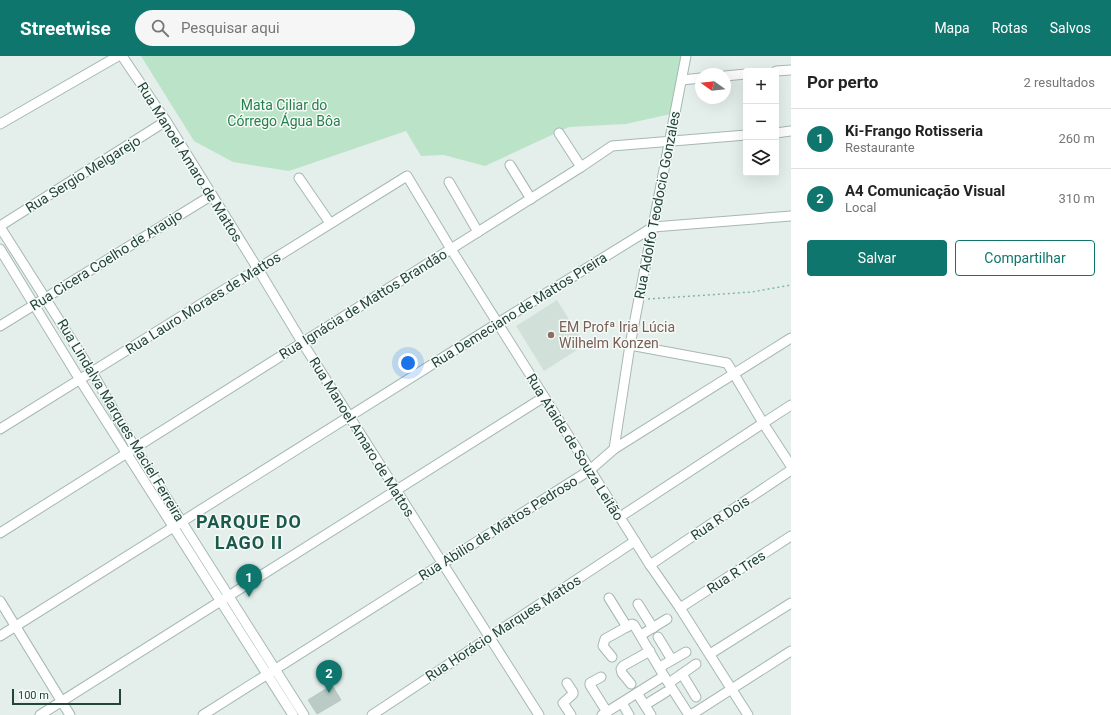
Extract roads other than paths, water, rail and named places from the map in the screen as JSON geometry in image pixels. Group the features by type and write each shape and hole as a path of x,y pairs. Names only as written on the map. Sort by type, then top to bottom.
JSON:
{"street":[{"path":"0,124 118,56"},
{"name":"Rua Manoel Amaro de Mattos","path":"122,56 166,121 258,268 303,345 490,637 536,714"},
{"name":"Rua Adolfo Teodocio Gonzales","path":"614,449 639,300 686,56"},
{"path":"779,72 791,70"},
{"path":"731,75 743,74"},
{"path":"682,80 695,79"},
{"name":"Rua Sergio Melgarejo","path":"0,226 166,121"},
{"path":"779,133 791,131"},
{"path":"559,133 581,167"},
{"name":"Rua Ignácia de Mattos Brandão","path":"0,533 126,453 453,252 478,232 612,146 743,135"},
{"path":"510,165 531,198"},
{"name":"Rua Lauro Moraes de Mattos","path":"0,429 407,176"},
{"name":"Rua Ataide de Souza Leitão","path":"407,176 496,323 650,565 680,608 748,715"},
{"path":"299,178 330,224"},
{"path":"449,182 478,232"},
{"name":"Rua Cicera Coelho de Araujo","path":"0,326 212,195"},
{"path":"654,223 791,216"},
{"name":"Rua Demeciano de Mattos Preira","path":"0,636 654,223"},
{"name":"Rua Lindalva Marques Maciel Ferreira","path":"0,226 92,372 135,448 185,520 229,595 304,715"},
{"name":"Rua Lindalva Marques Maciel Ferreira","path":"0,250 35,304 80,380 221,600 292,715"},
{"name":"Rua Abilio de Mattos Pedroso","path":"203,715 590,470 614,449 791,338"},
{"path":"632,342 726,363 791,466"},
{"path":"40,715 395,488 544,397"},
{"path":"620,517 791,405"},
{"name":"Rua R Dois","path":"650,565 791,470"},
{"name":"Rua R Tres","path":"680,608 791,536"},
{"name":"Rua Horácio Marques Mattos","path":"372,715 635,541"},
{"path":"609,598 627,627"},
{"path":"0,601 70,715"},
{"path":"710,654 791,603"},
{"path":"638,604 653,628"},
{"path":"641,636 667,620"},
{"path":"612,657 603,646 605,639 632,624 634,625 664,676 690,715 791,651"},
{"path":"658,637 672,660"},
{"path":"631,684 622,673 621,669 623,666 650,651"},
{"path":"664,676 672,660 686,652"},
{"path":"601,677 590,683 590,685 605,713 664,676 682,674 696,664"},
{"path":"682,674 696,697"},
{"path":"567,683 573,694 563,703 571,715"},
{"path":"645,705 666,692"},
{"path":"637,693 651,715"},
{"path":"622,703 629,715"}],"place":[{"name":"EM Profª Iria Lúcia Wilhelm Konzen","path":"551,335"},
{"name":"Ki-Frango Rotisseria","path":"249,597"},
{"name":"A4 Comunicação Visual","path":"329,693"}],"district":[{"name":"PARQUE DO LAGO II","path":"249,532"}],"park label":[{"name":"Mata Ciliar do Córrego Água Bôa","path":"284,114"}]}
